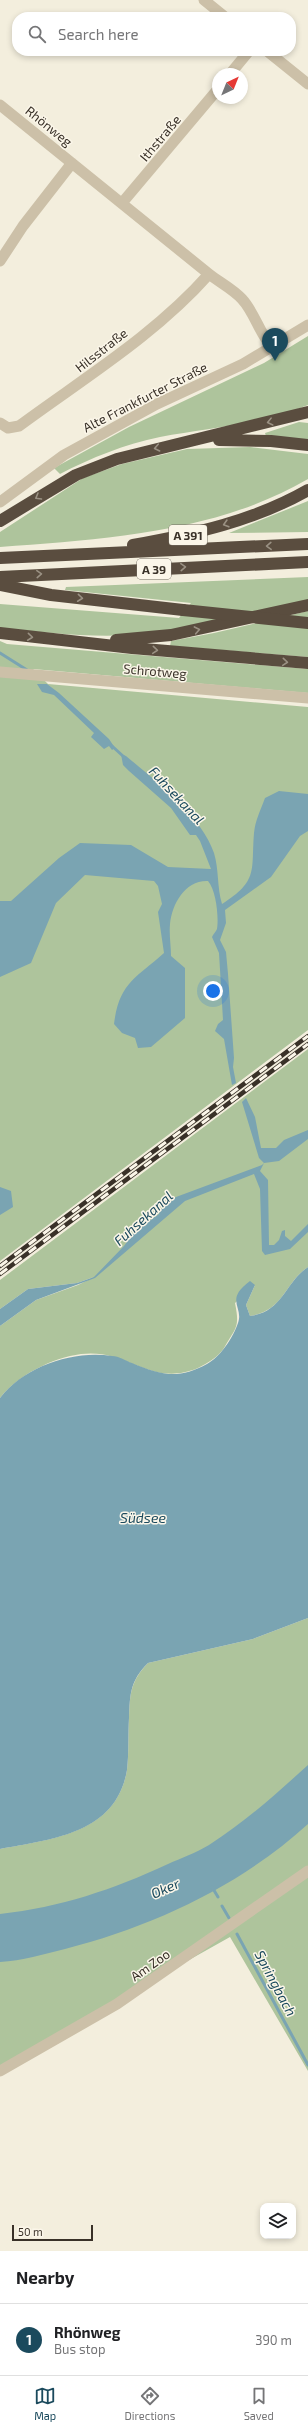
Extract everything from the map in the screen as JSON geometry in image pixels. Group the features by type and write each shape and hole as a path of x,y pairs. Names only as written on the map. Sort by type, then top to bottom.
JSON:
{"highway":[{"path":"0,521 76,475 117,459 196,441 308,412"},
{"path":"196,441 244,439 308,445"},
{"name":"A 391","path":"83,553 197,533 243,520 289,501 308,490"},
{"name":"A 39","path":"0,558 83,553 308,544"},
{"name":"A 39","path":"0,577 308,562"},
{"path":"0,585 51,595 308,623"},
{"path":"61,640 134,640 171,635 308,605"},
{"path":"0,634 308,664"}],"street":[{"path":"204,0 219,12"},
{"path":"235,68 245,56"},
{"path":"274,56 306,78"},
{"name":"Ithstraße","path":"122,203 212,96"},
{"name":"Rhönweg","path":"0,105 209,274 241,298 260,328 265,339 272,347"},
{"path":"0,261 23,226 72,163"},
{"name":"Hilsstraße","path":"0,423 8,428 15,427 67,393 161,320 209,274"},
{"name":"Alte Frankfurter Straße","path":"0,502 70,451 135,415 243,364 308,325"},
{"name":"Schrotweg","path":"0,672 308,698"},
{"name":"Am Zoo","path":"0,2071 123,2000 308,1871"}],"green space":[{"path":"308,336 308,405 272,417 134,443 84,462 60,474 54,468 129,427 264,363"},
{"path":"299,422 308,423 308,440 266,436 265,433"},
{"path":"250,447 308,454 308,479 272,497 235,511 197,522 119,536 79,541 0,547 0,532 83,478 122,464 187,449"},
{"path":"308,501 308,532 229,533"},
{"path":"308,577 308,600 220,621 153,633 98,636 0,628 0,604 179,618 191,603 65,590 66,587"},
{"path":"308,611 308,657 170,646 171,641 214,633"},
{"path":"0,641 7,644 308,669 308,693 33,669 48,684 308,707 308,1030 0,1261"},
{"path":"308,1049 308,1267 300,1273 277,1302 262,1313 250,1316 246,1305 255,1285 235,1303 237,1323 234,1331 219,1354 198,1368 181,1373 166,1373 152,1371 112,1356 81,1354 59,1359 36,1369 16,1382 0,1398 0,1326 36,1300 78,1285 94,1277 77,1283 28,1289 0,1309 0,1280"},
{"path":"308,1618 308,2071 230,1937 0,2066 0,1849 40,1841 78,1830 95,1820 110,1808 120,1791 127,1770 129,1710 132,1689 134,1682 148,1663 253,1639"}],"water":[{"path":"37,684 47,684 59,693 109,739 115,748 112,750 109,746 104,749 91,737 94,733 54,695 42,692"},
{"path":"121,754 126,756 164,788 199,825 208,839 214,853 222,904 234,896 242,888 248,881 251,874 254,833 258,815 265,798 279,791 308,794 308,831 300,836 271,877 225,910 226,923 220,940 226,952 228,974 234,1058 233,1067 236,1083 232,1085 224,1039 215,1031 218,1024 223,1020 219,953 212,937 218,924 217,911 215,897 208,881 193,884 186,889 177,901 171,916 171,956 185,968 185,1018 151,1047 138,1048 135,1038 122,1033 114,1024 116,1010 120,999 130,982 164,953 158,912 162,904 158,886 154,881 85,875 56,903 31,963 0,977 0,901 11,901 59,858 80,843 131,845 168,867 211,869 200,841 196,835 190,835 171,808 123,765"},
{"path":"246,1098 255,1117 261,1148 276,1148 284,1140 308,1130 308,1139 279,1161 264,1163 259,1158 242,1102"},
{"path":"264,1163 260,1171 268,1180 269,1245 274,1245 279,1240 282,1231 285,1230 285,1236 291,1241 308,1224 308,1232 290,1249 265,1255 262,1251 260,1189 254,1174 185,1201 95,1278 36,1300 0,1326 0,1309 28,1289 77,1283 94,1277 124,1246 135,1231 159,1214 161,1209 176,1197"},
{"path":"0,1187 11,1191 13,1207 0,1215"},
{"name":"Südsee","path":"308,1267 308,1618 253,1639 148,1663 134,1682 132,1688 129,1709 127,1770 121,1791 110,1808 96,1820 79,1830 40,1841 0,1849 0,1398 10,1387 36,1369 66,1358 97,1355 115,1356 161,1373 170,1374 178,1374 197,1369 217,1357 233,1335 239,1317 236,1298 242,1288 250,1281 255,1285 246,1305 250,1316 261,1313 270,1309 277,1303 300,1273"},
{"name":"Oker","path":"308,1765 308,1824 282,1846 225,1885 163,1916 98,1940 25,1959 0,1962 0,1914 44,1907 86,1896 127,1882 199,1850 209,1845 248,1817"}],"waterway":[{"name":"Fuhsekanal","path":"0,653 27,670"},
{"name":"Fuhsekanal","path":"112,746 124,757"},
{"name":"Springbach","path":"212,1887 218,1897"},
{"name":"Springbach","path":"222,1906 229,1918"},
{"name":"Springbach","path":"237,1934 308,2065"}],"railway":[{"path":"0,1266 308,1036"},
{"path":"0,1274 308,1044"}],"place":[{"name":"Rhönweg","path":"275,361"}]}
